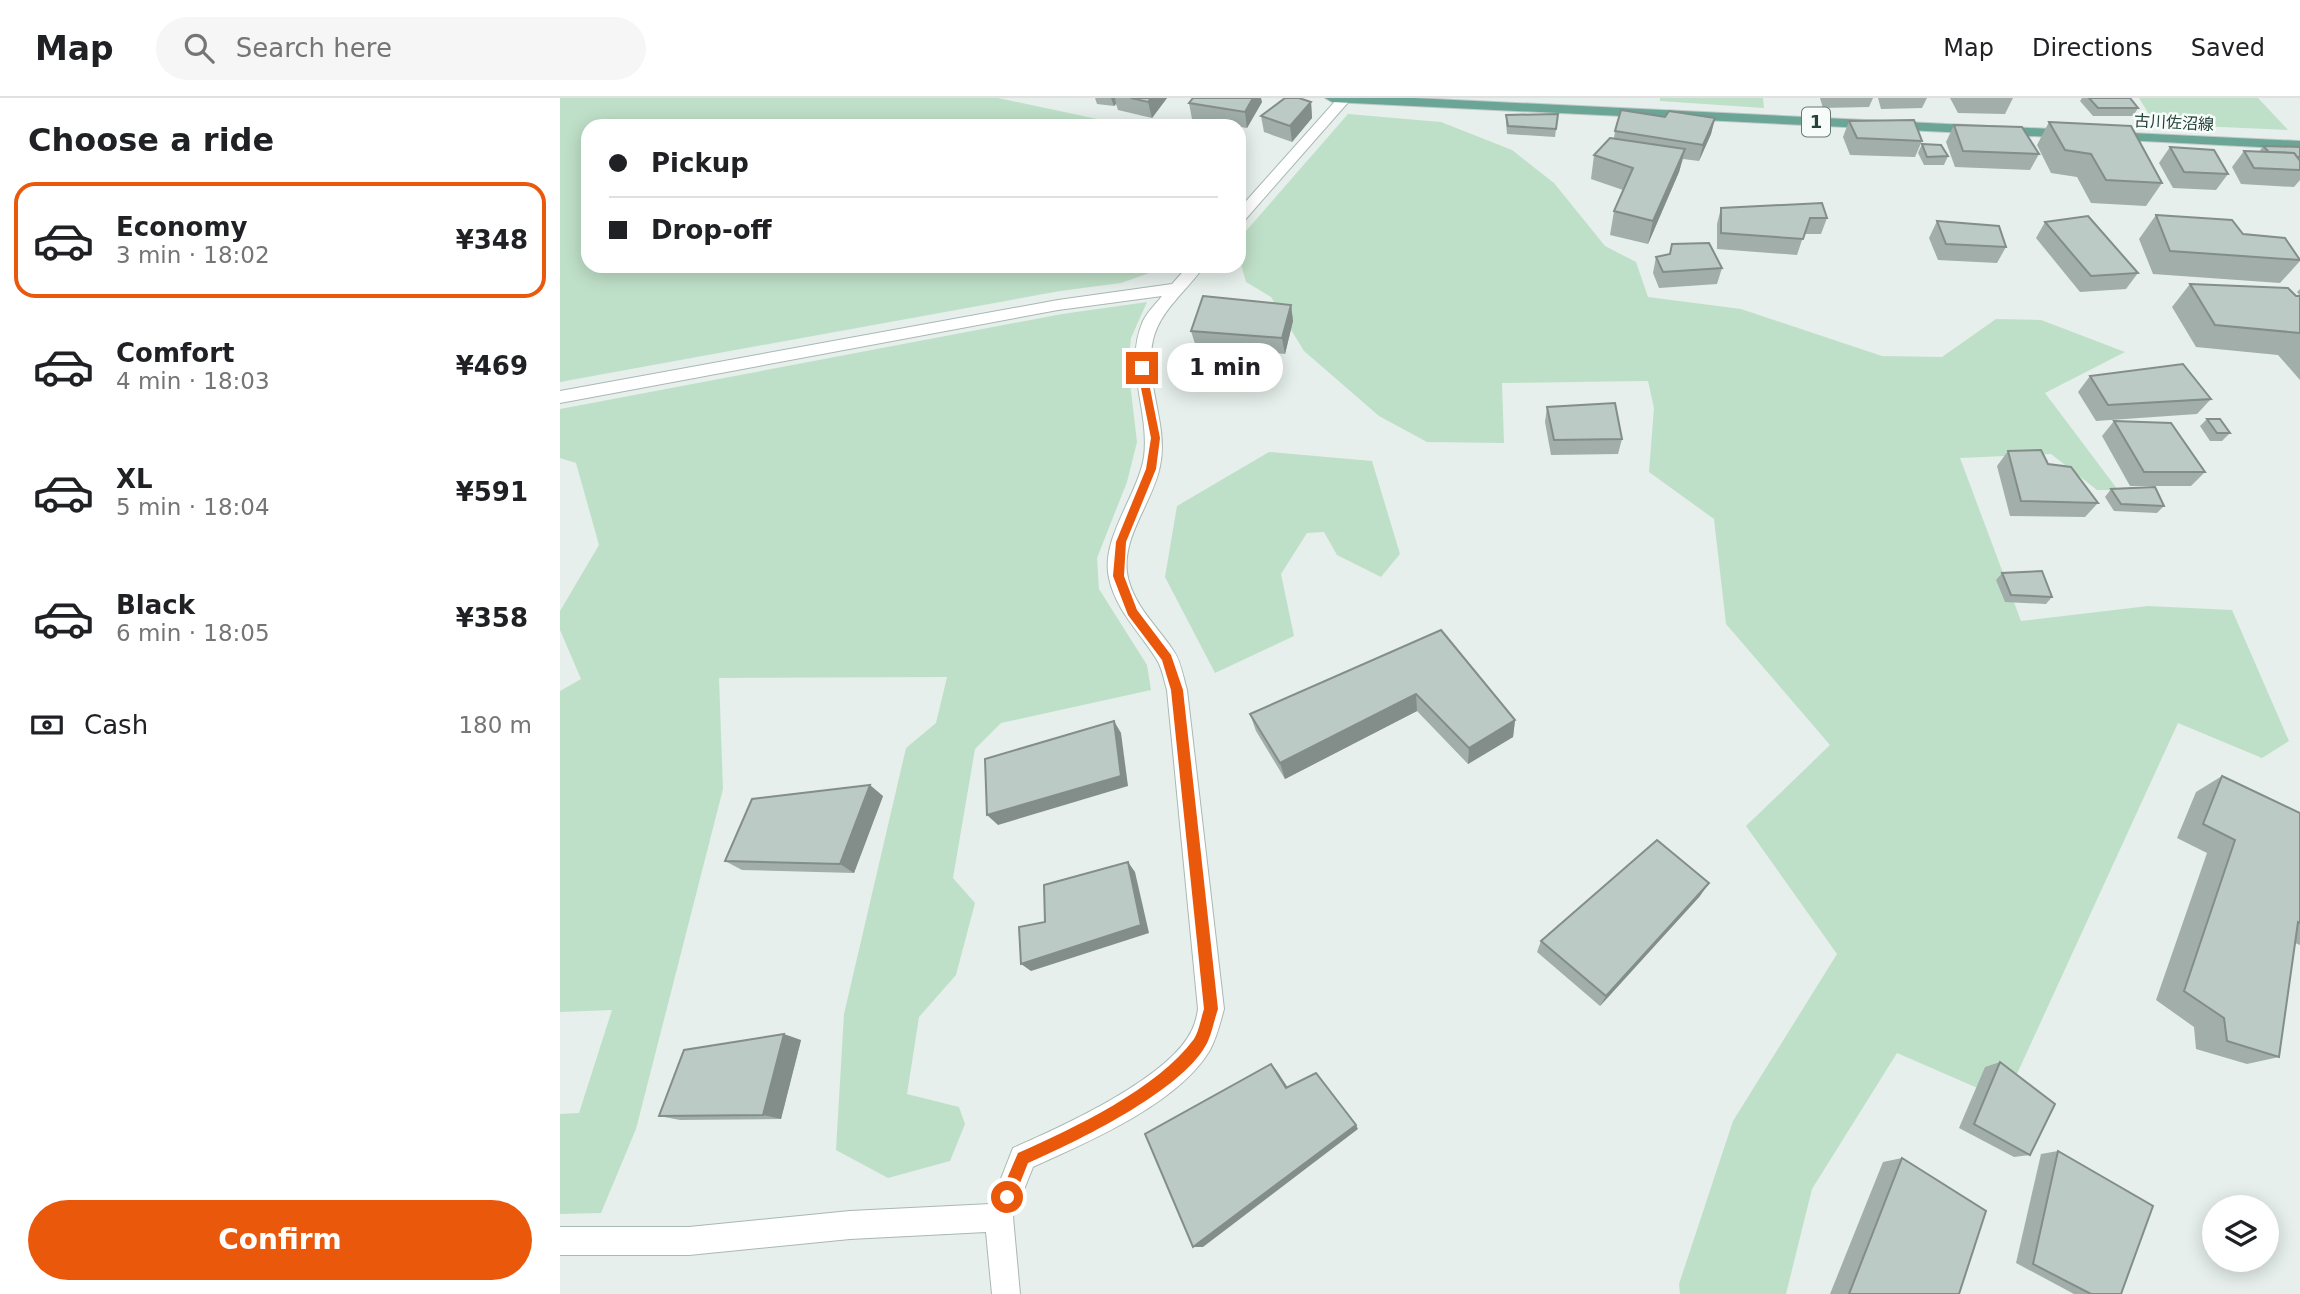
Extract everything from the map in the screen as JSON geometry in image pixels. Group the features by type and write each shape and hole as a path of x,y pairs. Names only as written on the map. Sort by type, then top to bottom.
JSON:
{"main road":[{"name":"古川佐沼線","path":"1338,98 2300,145"}],"street":[{"path":"1246,210 1338,98"},
{"path":"1006,1294 999,1217 1023,1158 1077,1134 1167,1078 1201,1041 1211,1009 1177,690 1167,659 1132,612 1118,576 1121,542 1151,469 1155,438 1142,368 1144,342 1151,320 1190,273"},
{"path":"560,397 1058,304 1176,289"},
{"path":"560,1241 689,1241 850,1225 999,1217"}],"green space":[{"path":"560,98 998,98 1097,119 581,119 581,273 1149,273 1121,283 1060,291 560,382"},
{"path":"1660,98 1763,98 1764,108 1660,101"},
{"path":"2139,98 2258,98 2288,130 2155,124"},
{"path":"1348,114 1441,122 1512,150 1554,183 1605,246 1636,262 1648,297 1741,309 1882,356 1942,357 1996,319 2041,320 2125,352 2045,393 2118,490 2097,490 2051,454 1960,458 2021,621 2148,606 2232,610 2289,741 2262,758 2178,723 2005,1100 1897,1053 1812,1189 1786,1294 1680,1294 1679,1284 1733,1121 1837,954 1746,826 1830,745 1726,624 1714,519 1649,472 1654,408 1648,381 1502,383 1504,443 1427,442 1379,416 1304,351 1271,297 1246,282 1243,273 1246,273 1246,231"},
{"path":"1147,302 1131,338 1128,366 1137,442 1127,482 1097,558 1099,589 1147,665 1151,690 1001,723 975,749 953,878 975,903 956,975 919,1017 907,1094 959,1107 965,1124 950,1161 888,1178 836,1150 844,1014 906,748 936,723 947,677 719,678 723,789 636,1129 601,1213 560,1214 560,1114 579,1113 612,1010 560,1012 560,691 581,679 560,630 560,611 599,545 576,463 560,458 560,409 1062,314"},
{"path":"1269,452 1372,461 1400,554 1381,577 1337,555 1324,532 1307,533 1281,574 1294,636 1215,673 1165,577 1177,506"}],"building":[{"path":"1131,98 1151,98 1148,102"},
{"path":"1193,98 1253,98 1245,112 1189,103"},
{"path":"1285,98 1299,98 1311,102 1290,126 1261,116"},
{"path":"2089,98 2130,98 2138,108 2098,108"},
{"path":"1621,110 1665,117 1669,111 1715,118 1703,145 1615,131"},
{"path":"1558,114 1556,129 1508,126 1506,115"},
{"path":"1914,120 1922,141 1857,138 1849,121"},
{"path":"2049,122 2131,126 2162,183 2106,180 2091,154 2065,150"},
{"path":"1954,125 2022,127 2039,154 1963,151"},
{"path":"1610,138 1685,149 1653,221 1614,211 1633,168 1594,155"},
{"path":"1922,144 1941,145 1948,156 1927,157"},
{"path":"2263,146 2300,147 2300,157 2294,153 2269,152"},
{"path":"2170,147 2214,150 2228,174 2184,172"},
{"path":"2244,151 2294,153 2300,161 2300,170 2254,168"},
{"path":"1822,203 1827,218 1810,218 1803,239 1721,233 1721,208"},
{"path":"2156,215 2232,220 2243,234 2285,238 2300,260 2170,251"},
{"path":"2088,216 2138,273 2091,276 2045,222"},
{"path":"1937,221 1999,226 2006,247 1946,244"},
{"path":"1709,243 1722,268 1663,272 1656,257 1670,254 1672,244"},
{"path":"2190,284 2288,288 2296,296 2300,296 2300,333 2215,325"},
{"path":"1203,296 1291,305 1282,338 1191,331"},
{"path":"2183,364 2211,399 2108,405 2090,376"},
{"path":"1615,403 1622,439 1554,440 1547,407"},
{"path":"2207,419 2220,419 2230,433 2217,433"},
{"path":"2114,421 2171,423 2205,472 2144,472"},
{"path":"2041,450 2048,464 2071,467 2098,503 2021,501 2008,451"},
{"path":"2155,487 2164,506 2121,504 2111,489"},
{"path":"2042,571 2052,597 2011,595 2002,573"},
{"path":"1441,630 1515,720 1469,748 1416,694 1280,763 1250,714"},
{"path":"1114,721 1121,776 987,815 985,759"},
{"path":"2222,776 2300,813 2300,923 2298,922 2279,1057 2227,1041 2224,1018 2184,991 2235,840 2203,824"},
{"path":"870,785 840,864 725,861 752,799"},
{"path":"1657,840 1709,883 1606,996 1541,941"},
{"path":"1128,862 1141,925 1021,964 1019,927 1045,922 1044,885"},
{"path":"784,1034 763,1115 659,1116 684,1050"},
{"path":"2000,1062 2055,1104 2030,1155 1974,1124"},
{"path":"1271,1064 1286,1088 1316,1073 1356,1125 1193,1247 1145,1134"},
{"path":"2058,1151 2153,1206 2121,1294 2091,1294 2033,1264"},
{"path":"1902,1158 1986,1211 1959,1294 1849,1294"}],"route":[{"path":"1007,1197 1023,1158 1077,1134 1167,1078 1201,1041 1211,1009 1177,690 1167,659 1132,612 1118,576 1121,542 1151,469 1155,438 1142,368"}]}
